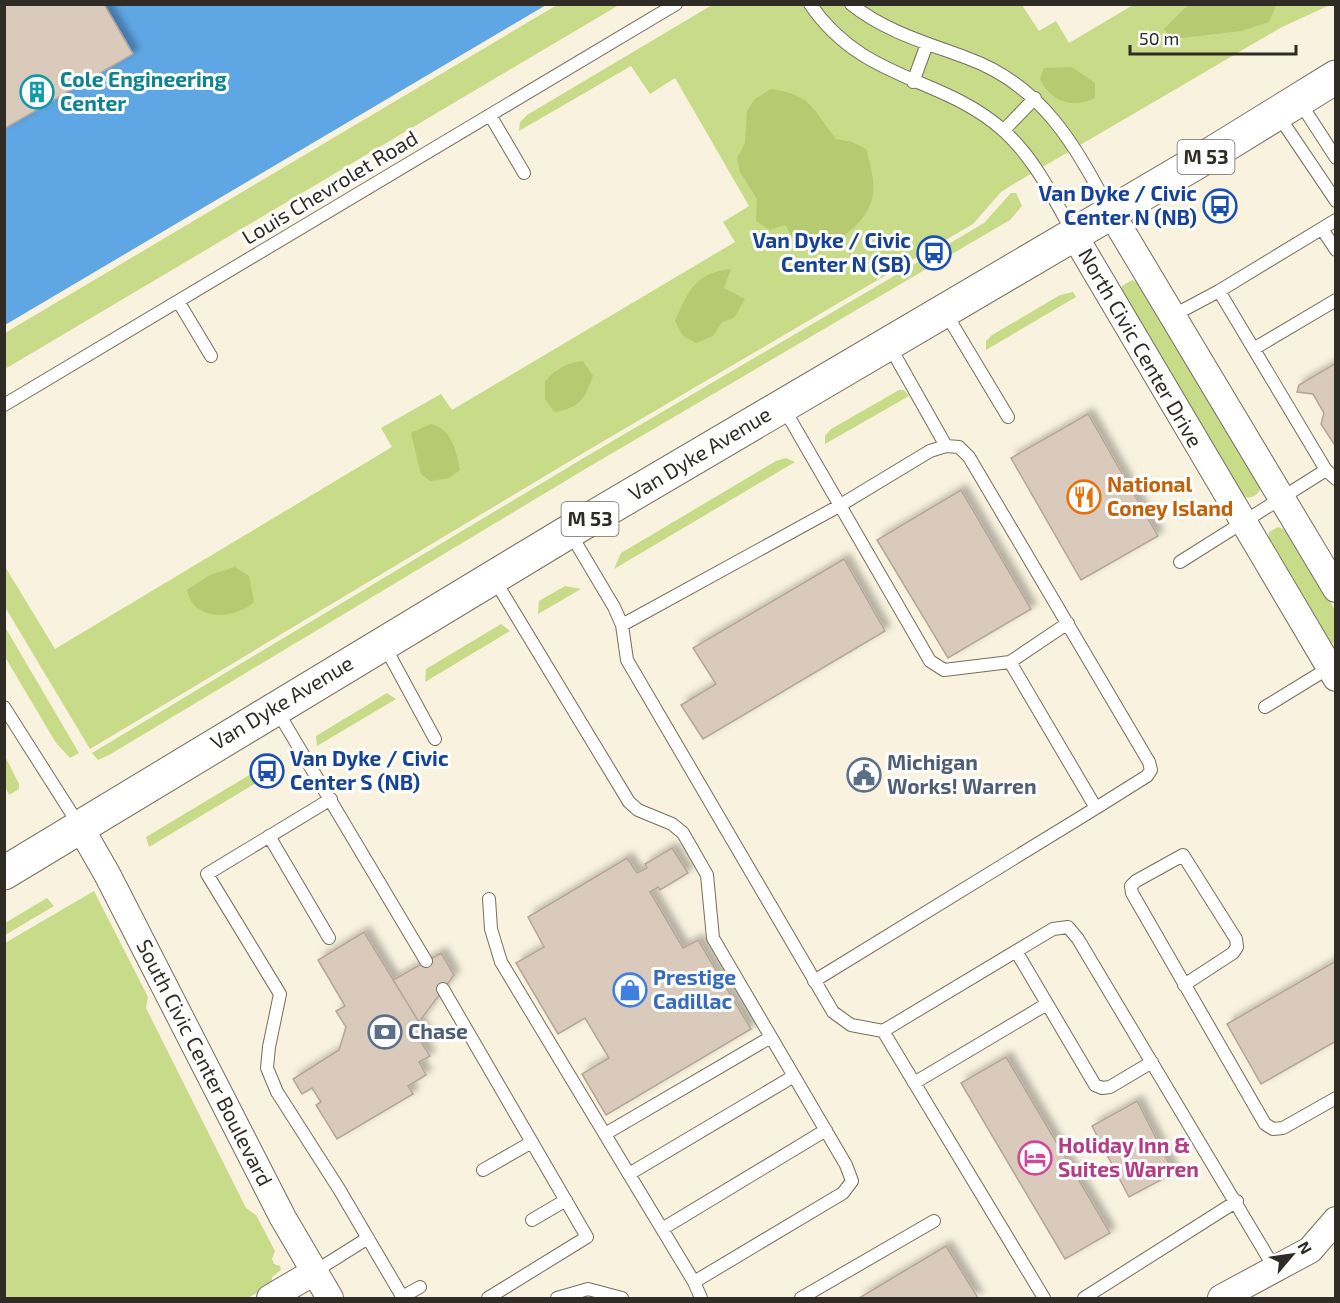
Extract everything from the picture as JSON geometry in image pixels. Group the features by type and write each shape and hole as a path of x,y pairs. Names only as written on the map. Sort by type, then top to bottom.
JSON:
{"main road":[{"name":"Van Dyke Avenue","path":"4,873 570,531 1074,235 1335,77"}],"street":[{"name":"North Civic Center Drive","path":"1111,213 1335,589"},
{"name":"North Civic Center Drive","path":"1074,235 1243,523 1333,670"},
{"name":"South Civic Center Boulevard","path":"80,827 107,874 283,1218 330,1299"},
{"path":"1221,1299 1310,1250 1335,1220"},
{"path":"1310,1250 1335,1252"},
{"path":"270,1299 314,1272"}],"lane":[{"name":"Louis Chevrolet Road","path":"4,405 676,4"},
{"path":"810,4 836,35 852,49 913,82 955,98 1004,130 1033,164 1074,235"},
{"path":"851,4 895,31 988,66 1035,99 1078,150 1111,213"},
{"path":"913,82 927,44"},
{"path":"1004,130 1035,99"},
{"path":"1287,106 1335,158"},
{"path":"1287,106 1335,201"},
{"path":"490,115 524,173"},
{"path":"1172,316 1220,291 1335,220"},
{"path":"1322,229 1335,250"},
{"path":"1220,291 1326,470 1335,479"},
{"path":"1255,348 1335,300"},
{"path":"178,301 211,356"},
{"path":"944,311 1008,417"},
{"path":"889,344 946,446"},
{"path":"782,405 930,661 944,670 1010,662 1068,623"},
{"path":"622,626 839,506 930,451 946,446 959,447 969,457 1149,762 1150,770 1147,776 814,981"},
{"path":"1180,562 1326,470"},
{"path":"570,531 622,626 627,660 833,1012 850,1025 883,1031 1053,929 1068,927 1078,939 1237,1201 1275,1269"},
{"path":"493,578 629,802 638,810 672,824 683,833 707,875 713,938 826,1130 846,1165 852,1181 843,1193 694,1282"},
{"path":"383,643 435,739"},
{"path":"1010,662 1096,808"},
{"path":"1265,707 1333,670"},
{"path":"4,707 80,827"},
{"path":"275,708 426,961"},
{"path":"331,799 207,874 280,994 267,1068 277,1092 403,1298 420,1287"},
{"path":"269,836 329,938"},
{"path":"1184,985 1233,953 1237,947 1236,939 1184,855 1161,866 1131,886 1132,893 1184,985 1265,1124 1273,1130 1283,1128 1335,1098"},
{"path":"489,899 491,929 501,962 694,1282 701,1299"},
{"path":"1016,951 1095,1084 1102,1088 1110,1087 1152,1062"},
{"path":"443,989 587,1237 488,1299"},
{"path":"914,1083 1047,1004"},
{"path":"883,1031 1044,1299"},
{"path":"605,1134 771,1037"},
{"path":"629,1174 794,1076"},
{"path":"662,1229 826,1130"},
{"path":"483,1170 532,1142"},
{"path":"532,1221 566,1200"},
{"path":"1084,1299 1237,1201"},
{"path":"801,1299 934,1221"},
{"path":"314,1272 368,1238"},
{"path":"557,1299 588,1288 622,1299"}],"green space":[{"path":"1189,4 1276,5 1269,22 1241,31 1173,39 1164,29"},
{"path":"557,5 619,5 5,369 5,333"},
{"path":"712,5 1022,5 1039,31 1056,21 1069,43 1133,5 1330,5 1282,27 1017,182 1001,192 973,224 585,452 90,749 5,607 4,565 55,649 392,447 381,428 441,394 452,410 735,242 723,222 749,206 675,78 650,94 631,66 519,131 520,122 527,115"},
{"path":"1072,67 1095,83 1095,98 1071,103 1056,98 1044,87 1040,79 1044,68"},
{"path":"771,89 796,95 804,100 836,139 852,142 866,149 873,180 872,199 862,219 843,236 832,242 810,246 799,243 785,225 770,230 756,221 757,199 740,172 737,158 745,143 747,111 755,99"},
{"path":"1011,193 1016,193 1022,206 1010,220 945,258 940,249 984,223"},
{"path":"935,252 940,261 592,465 109,755 98,760 92,753 587,456"},
{"path":"731,269 724,288 745,299 734,318 722,322 713,336 696,343 683,336 675,321 689,292 709,274"},
{"path":"1132,280 1141,284 1261,488 1255,495 1247,497 1241,495 1121,290 1122,286"},
{"path":"1073,292 1076,297 986,350 986,341 992,335 1060,295"},
{"path":"583,361 593,376 584,397 570,408 554,412 545,399 545,381 562,367"},
{"path":"899,390 904,390 909,396 825,444 825,436 831,429"},
{"path":"431,424 444,431 452,442 460,470 449,478 430,481 421,474 411,433"},
{"path":"786,458 795,462 614,569 621,553 776,461"},
{"path":"1278,527 1288,531 1335,610 1335,644 1328,641 1268,542 1269,532"},
{"path":"235,567 249,576 254,602 225,615 206,613 197,608 187,590 210,575"},
{"path":"565,586 581,589 538,614 539,601"},
{"path":"501,624 510,631 425,682 426,669"},
{"path":"5,627 79,753 70,758 56,743 5,657"},
{"path":"387,693 396,699 317,746 316,736"},
{"path":"4,754 19,784 19,789 9,795 5,786"},
{"path":"261,768 266,777 149,847 146,837"},
{"path":"94,891 148,997 146,1008 246,1208 256,1215 275,1251 272,1259 281,1270 272,1277 272,1284 248,1298 5,1298 5,943"},
{"path":"47,898 54,906 5,935 5,923"}],"water":[{"path":"104,5 546,5 5,325 4,129 133,54"}],"building":[{"name":"Cole Engineering Center","path":"4,4 104,4 133,54 4,129"},
{"path":"1336,363 1336,447 1321,424 1324,413 1313,394 1297,392 1299,385"},
{"path":"1088,414 1158,536 1081,580 1011,458"},
{"path":"961,490 1031,609 948,658 877,540"},
{"path":"844,559 885,631 703,739 681,705 716,684 693,648"},
{"name":"Prestige Cadillac","path":"672,848 688,873 660,890 658,887 650,892 683,948 698,940 751,1029 606,1115 582,1074 609,1058 585,1018 558,1034 516,963 544,947 528,917 627,858 637,873 647,868 645,864"},
{"name":"Chase","path":"364,932 428,1037 421,1042 430,1056 419,1062 426,1075 408,1086 413,1094 337,1139 316,1105 321,1102 312,1088 302,1094 293,1079 339,1050 346,1027 336,1011 345,1006 318,960"},
{"path":"441,953 454,975 419,1022 393,980"},
{"path":"1336,961 1336,1041 1261,1084 1227,1024"},
{"name":"Holiday Inn & Suites Warren","path":"1006,1057 1110,1233 1065,1259 961,1083"},
{"path":"1137,1101 1174,1173 1129,1197 1092,1126"},
{"path":"946,1246 978,1298 859,1298"}],"place":[{"name":"Cole Engineering Center","path":"37,92"},
{"name":"Van Dyke / Civic Center N (NB)","path":"1220,206"},
{"name":"Van Dyke / Civic Center N (SB)","path":"934,253"},
{"name":"National Coney Island","path":"1084,497"},
{"name":"Van Dyke / Civic Center S (NB)","path":"267,771"},
{"name":"Michigan Works! Warren","path":"864,775"},
{"name":"Prestige Cadillac","path":"630,990"},
{"name":"Chase","path":"385,1032"},
{"name":"Holiday Inn & Suites Warren","path":"1035,1158"}]}
